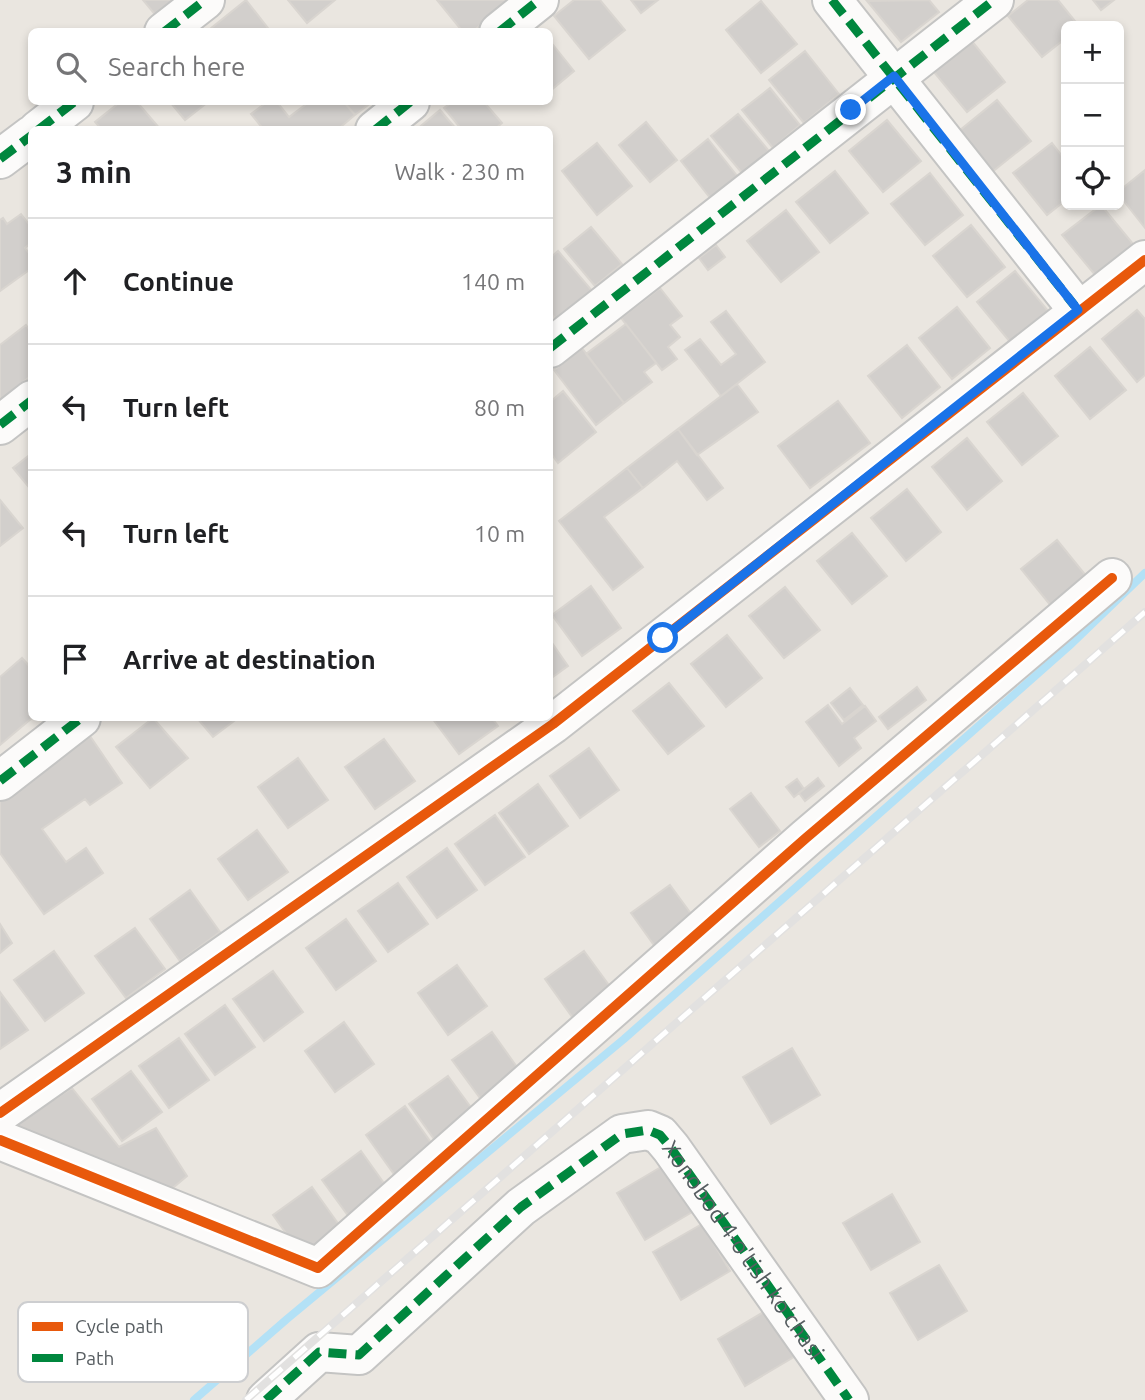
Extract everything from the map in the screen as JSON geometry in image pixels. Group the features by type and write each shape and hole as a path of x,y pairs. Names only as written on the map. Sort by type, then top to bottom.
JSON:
{"street":[{"path":"169,28 205,0"},
{"path":"504,28 539,0"},
{"path":"832,0 1078,310"},
{"path":"553,346 994,0"},
{"path":"43,126 70,105"},
{"path":"380,126 407,105"},
{"path":"0,159 28,138"},
{"path":"0,1113 554,724 1145,260"},
{"path":"0,425 28,403"},
{"path":"0,1140 318,1268 806,838 1112,578"},
{"path":"0,781 77,721"},
{"name":"Xonobod 4-o'tish ko'chasi","path":"266,1400 319,1352 359,1355 521,1207 622,1134 648,1130 660,1135 849,1400"}],"building":[{"path":"143,0 180,0 158,18"},
{"path":"246,0 268,28 211,28"},
{"path":"288,0 335,0 307,23"},
{"path":"437,0 511,0 477,28 460,28"},
{"path":"574,0 600,0 625,30 589,59 554,16"},
{"path":"631,0 658,0 641,13"},
{"path":"929,0 939,12 901,42 867,1"},
{"path":"1028,0 1058,0 1075,21 1061,21 1061,42 1042,57 1008,16"},
{"path":"1093,0 1114,0 1101,10"},
{"path":"761,1 797,44 761,73 726,30"},
{"path":"971,40 1005,82 967,112 933,71"},
{"path":"553,45 574,71 553,88"},
{"path":"805,51 839,94 804,123 769,80"},
{"path":"770,88 800,125 773,148 742,110"},
{"path":"997,100 1031,141 992,172 959,131"},
{"path":"116,105 140,105 158,126 98,126 95,122"},
{"path":"172,105 204,105 185,120"},
{"path":"263,105 279,105 289,117 305,105 347,105 355,115 342,126 261,126 251,114"},
{"path":"347,105 368,105 355,115"},
{"path":"448,105 487,105 502,123 499,126 459,126 444,108"},
{"path":"440,110 454,126 421,126"},
{"path":"738,114 769,151 742,173 711,136"},
{"path":"887,120 921,161 883,192 849,151"},
{"path":"646,122 677,160 650,182 619,145"},
{"path":"708,139 738,177 711,199 681,161"},
{"path":"597,143 632,186 597,215 562,171"},
{"path":"1052,143 1061,155 1061,204 1047,215 1013,173"},
{"path":"1145,170 1145,228 1124,201 1124,187"},
{"path":"835,171 868,213 830,243 796,202"},
{"path":"930,173 963,215 925,245 891,204"},
{"path":"786,210 819,252 781,282 747,241"},
{"path":"1094,210 1105,210 1134,245 1096,276 1062,235"},
{"path":"21,214 28,223 28,245 25,248 28,252 28,271 0,291 0,220 3,218 7,224"},
{"path":"971,225 1005,267 967,297 933,256"},
{"path":"591,227 622,264 595,286 564,249"},
{"path":"716,245 725,257 708,270 699,258"},
{"path":"558,251 594,293 558,322 553,316 553,255"},
{"path":"1015,271 1049,312 1011,343 977,302"},
{"path":"660,288 682,316 670,325 680,337 668,347 677,359 662,370 621,318"},
{"path":"957,307 990,348 952,379 919,338"},
{"path":"1137,310 1145,319 1145,375 1137,382 1102,339"},
{"path":"726,311 765,362 721,396 685,350 700,339 721,365 736,354 711,322"},
{"path":"626,324 656,363 644,372 652,382 624,403 586,354"},
{"path":"26,325 28,328 28,378 0,400 0,345"},
{"path":"907,345 940,387 902,418 868,376"},
{"path":"1090,347 1126,390 1090,419 1055,376"},
{"path":"582,348 624,403 596,425 554,370"},
{"path":"737,384 758,412 697,455 678,429"},
{"path":"563,391 596,432 558,463 553,456 553,399"},
{"path":"1023,393 1058,436 1022,465 987,422"},
{"path":"838,401 870,443 810,488 778,446"},
{"path":"678,429 723,488 707,500 677,461 643,488 627,468"},
{"path":"967,438 1002,481 967,510 932,467"},
{"path":"28,456 28,486 13,468"},
{"path":"627,468 643,488 604,517 643,567 613,590 559,521"},
{"path":"907,489 941,532 906,561 871,518"},
{"path":"0,500 23,528 0,546"},
{"path":"852,533 887,576 852,604 817,561"},
{"path":"1057,540 1092,583 1056,612 1021,569"},
{"path":"591,586 621,628 582,656 553,614"},
{"path":"785,587 820,630 784,658 749,616"},
{"path":"727,635 762,678 726,707 691,664"},
{"path":"553,644 568,666 553,677"},
{"path":"22,658 28,665 28,721 0,745 0,677"},
{"path":"669,683 704,726 668,754 633,711"},
{"path":"917,687 926,700 888,729 879,717"},
{"path":"850,688 863,705 844,720 831,703"},
{"path":"828,705 842,724 865,706 876,721 854,738 861,748 839,766 806,722"},
{"path":"149,721 156,721 188,758 150,788 116,747"},
{"path":"200,721 234,721 213,737"},
{"path":"434,721 494,721 498,726 459,754"},
{"path":"90,736 122,783 90,805 85,799 42,829 66,862 86,848 103,873 44,914 0,853 0,798"},
{"path":"384,739 415,781 375,809 345,767"},
{"path":"589,748 619,790 580,818 550,776"},
{"path":"298,758 328,800 288,828 258,787"},
{"path":"818,778 824,786 805,801 799,793"},
{"path":"797,779 804,789 794,797 786,787"},
{"path":"538,784 568,826 529,854 499,813"},
{"path":"751,793 780,831 759,847 730,809"},
{"path":"495,815 525,857 485,885 455,844"},
{"path":"257,830 288,872 248,900 218,859"},
{"path":"447,848 477,890 437,918 407,877"},
{"path":"398,883 428,924 388,952 358,911"},
{"path":"670,885 700,926 661,955 631,913"},
{"path":"190,890 220,932 180,961 150,919"},
{"path":"346,919 376,961 336,990 306,948"},
{"path":"0,924 12,943 0,953"},
{"path":"135,928 165,969 126,998 95,956"},
{"path":"54,951 84,993 45,1021 14,980"},
{"path":"584,951 614,992 575,1021 545,979"},
{"path":"457,965 487,1006 448,1035 418,993"},
{"path":"273,971 303,1012 264,1041 233,999"},
{"path":"0,992 28,1030 0,1049"},
{"path":"225,1005 255,1047 215,1075 185,1034"},
{"path":"344,1022 374,1064 335,1092 305,1051"},
{"path":"492,1032 522,1074 483,1102 452,1060"},
{"path":"179,1038 209,1080 169,1108 139,1066"},
{"path":"792,1048 820,1095 771,1124 743,1077"},
{"path":"131,1071 162,1112 122,1141 92,1099"},
{"path":"448,1076 478,1117 439,1146 409,1104"},
{"path":"72,1088 119,1147 156,1128 187,1176 162,1197 14,1125"},
{"path":"405,1106 435,1148 396,1177 366,1135"},
{"path":"361,1151 391,1193 352,1221 322,1180"},
{"path":"666,1164 694,1211 645,1240 617,1193"},
{"path":"312,1187 342,1229 303,1257 273,1215"},
{"path":"892,1194 920,1242 871,1270 843,1223"},
{"path":"702,1224 730,1271 681,1300 653,1252"},
{"path":"939,1265 967,1311 918,1340 890,1293"},
{"path":"767,1310 794,1357 745,1386 718,1339"}],"waterway":[{"path":"248,1353 624,1039 1069,646 1145,573"},
{"path":"194,1400 215,1382"}],"railway":[{"path":"246,1400 1145,612"}],"marked path":[{"path":"169,28 205,0"},
{"path":"504,28 539,0"},
{"path":"832,0 1078,310"},
{"path":"553,346 994,0"},
{"path":"43,126 70,105"},
{"path":"380,126 406,105"},
{"path":"0,159 28,138"},
{"path":"0,425 28,403"},
{"path":"0,781 77,721"},
{"path":"266,1400 319,1352 359,1355 521,1207 622,1134 648,1130 660,1135 671,1148 849,1400"}],"cycle path":[{"path":"0,1113 553,724 1145,260"},
{"path":"0,1140 318,1268 806,838 1112,578"}],"route":[{"path":"663,638 1078,310 894,76 851,110"}]}
